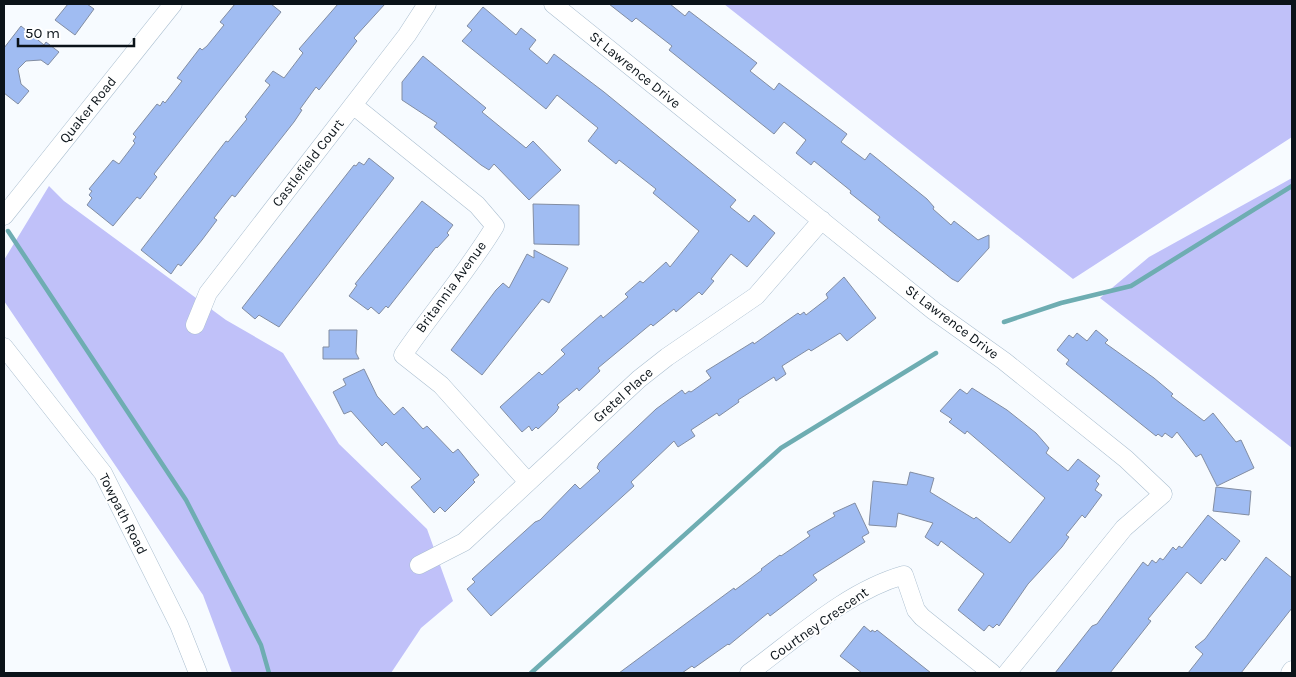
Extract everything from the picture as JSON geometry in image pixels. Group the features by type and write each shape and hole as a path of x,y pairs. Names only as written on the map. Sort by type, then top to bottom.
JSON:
{"street":[{"name":"Quaker Road","path":"4,216 173,4"},
{"name":"Castlefield Court","path":"195,326 208,293 407,35 427,4"},
{"name":"St Lawrence Drive","path":"553,4 934,311 1004,361 1103,440 1163,494 1124,528 1007,673"},
{"name":"Britannia Avenue","path":"353,105 478,205 495,226 476,257 428,318 403,355 440,385 528,482"},
{"name":"Gretel Place","path":"419,565 464,542 646,373 756,296 822,220"},
{"name":"Towpath Road","path":"4,347 103,473 180,625 198,673"},
{"name":"Courtney Crescent","path":"749,673 859,593 881,582 904,575 916,610 922,617 992,673"}],"shaded area":[{"path":"724,4 1292,4 1292,137 1073,279"},
{"path":"1292,178 1292,448 1100,298 1149,257"},
{"path":"49,186 64,201 226,320 283,353 339,444 427,529 453,601 421,628 391,673 232,673 203,595 4,301 4,260"}],"building":[{"path":"68,4 87,4 94,9 75,35 55,20"},
{"path":"235,4 271,4 281,12 154,174 157,177 140,199 137,197 113,226 87,205 92,198 89,195 92,191 89,189 113,160 119,164 135,143 133,141 136,137 133,134 157,104 160,106 163,101 165,103 182,81 177,78 200,48 202,50 207,46 224,25 220,22"},
{"path":"338,4 385,4 354,38 357,41 319,90 316,87 300,109 302,110 294,122 235,197 232,195 214,218 217,220 202,240 181,266 178,264 171,274 141,250 226,141 228,142 247,119 245,117 270,85 265,81 273,71 284,78 303,53 299,49"},
{"path":"609,4 670,4 685,16 689,11 757,63 750,71 774,90 779,83 847,134 841,142 865,160 870,153 927,199 934,207 933,209 951,225 954,221 978,240 989,235 989,248 958,282 952,279 885,226 878,220 880,217 814,161 811,165 796,153 806,140 784,122 774,134 669,50 672,46 636,18 632,22"},
{"path":"483,7 516,35 521,28 536,40 529,49 547,64 554,54 604,92 736,200 730,207 749,222 754,215 775,233 747,267 731,254 711,279 714,281 702,295 699,292 676,312 674,309 653,326 651,324 598,368 600,371 579,391 577,388 557,405 559,407 556,412 538,429 536,427 532,431 529,426 522,432 500,407 539,372 542,375 565,354 561,350 601,315 603,318 628,297 625,294 640,281 643,283 666,262 670,267 699,231 653,193 656,189 619,160 616,164 588,141 598,128 557,95 546,109 462,41 472,30 467,26"},
{"path":"21,26 44,45 46,42 59,52 48,65 41,60 26,61 18,69 21,84 29,91 18,104 4,93 4,48"},
{"path":"423,56 486,108 482,112 526,148 533,141 561,170 529,200 494,164 489,170 434,127 437,123 402,100 402,82"},
{"path":"369,158 394,178 279,327 259,315 255,319 242,308 354,165 356,166 359,162 364,165"},
{"path":"422,201 453,225 447,233 449,235 436,247 388,308 386,306 379,314 371,307 368,310 349,296 357,285 355,284"},
{"path":"533,204 579,205 579,245 534,244"},
{"path":"534,250 568,268 549,303 542,299 482,375 451,350 496,290 503,283 509,288 527,254 534,258"},
{"path":"844,277 876,318 847,341 840,333 811,351 809,349 782,366 786,374 776,381 774,377 738,400 739,402 719,416 717,413 691,430 695,436 678,447 674,441 631,482 634,486 491,616 467,589 475,582 472,579 535,522 540,520 575,484 580,489 600,471 597,468 599,463 656,409 682,390 685,394 689,391 691,392 711,378 706,371 753,342 754,344 798,313 800,315 804,312 806,315 828,298 826,294"},
{"path":"329,330 357,330 356,353 359,359 323,359 323,347 329,347"},
{"path":"1096,330 1108,340 1105,343 1154,378 1173,394 1171,396 1204,421 1213,413 1236,442 1241,440 1254,468 1217,486 1201,454 1196,457 1177,432 1172,438 1165,433 1162,437 1158,434 1156,436 1066,364 1069,360 1057,350 1069,335 1073,338 1077,333 1087,341"},
{"path":"364,369 377,396 394,415 403,407 423,429 427,426 453,453 458,449 479,475 473,480 475,482 445,512 440,507 434,513 411,487 421,479 386,442 382,446 351,411 344,414 333,392 346,385 343,379"},
{"path":"972,388 1007,410 1036,433 1049,448 1046,453 1068,471 1078,459 1100,476 1096,481 1099,484 1095,490 1102,495 1085,518 1082,515 1066,535 1069,537 1062,547 1028,584 999,626 997,624 993,628 989,625 984,631 958,610 984,574 941,541 938,546 925,537 933,523 898,513 896,527 869,525 873,481 907,485 910,472 934,478 930,492 974,519 976,517 1010,543 1045,498 967,431 965,434 949,422 952,419 940,411 960,389 967,394"},
{"path":"1216,487 1251,491 1249,515 1213,511"},
{"path":"855,503 869,533 862,537 865,542 813,575 817,580 770,616 768,613 729,645 694,668 692,666 682,673 619,673 734,588 735,590 780,555 810,536 807,532 835,516 833,513"},
{"path":"1208,515 1240,541 1225,561 1222,558 1201,584 1187,572 1148,619 1151,621 1110,673 1055,673 1092,626 1097,624 1143,562 1148,566 1152,560 1156,563 1160,558 1163,560 1173,547 1176,550 1179,546 1182,548"},
{"path":"1266,557 1292,578 1292,608 1241,673 1188,673 1203,654 1195,647 1205,639"},
{"path":"864,626 871,632 872,630 875,632 877,630 931,673 862,673 840,656"}],"waterway":[{"path":"1004,322 1061,303 1131,286 1292,186"},
{"path":"8,231 186,500 261,645 269,673"},
{"path":"531,673 781,448 936,353"}]}
